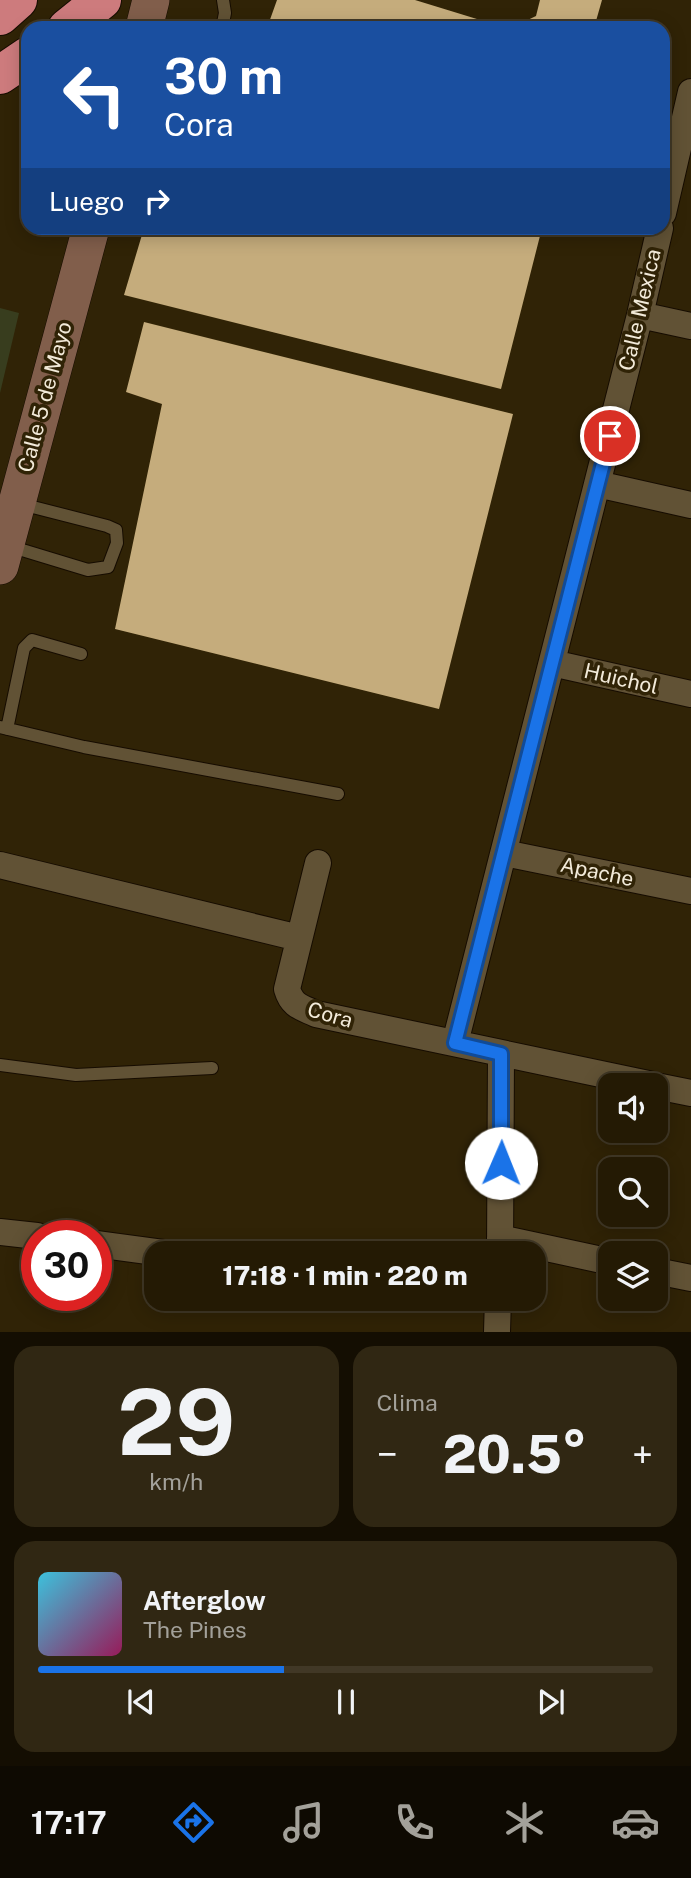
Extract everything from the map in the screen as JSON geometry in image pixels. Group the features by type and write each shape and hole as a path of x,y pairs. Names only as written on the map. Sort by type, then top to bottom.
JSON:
{"highway":[{"path":"0,16 18,0"},
{"path":"76,21 102,0"},
{"path":"0,75 21,61"}],"street":[{"path":"146,21 151,0"},
{"path":"670,190 686,137 691,92"},
{"name":"Calle 5 de Mayo","path":"3,556 16,491 89,235"},
{"name":"Calle Mexica","path":"455,1043 658,235"},
{"path":"640,315 691,326"},
{"path":"597,485 691,505"},
{"name":"Huichol","path":"552,663 691,694"},
{"name":"Apache","path":"504,853 691,891"},
{"name":"Cora","path":"317,863 287,989 291,1000 301,1008 316,1014 598,1074"},
{"path":"0,865 299,938"},
{"path":"500,1241 501,1054"},
{"name":"Cora","path":"668,1088 691,1093"},
{"path":"0,1231 21,1234"},
{"path":"112,1246 144,1250"},
{"path":"546,1253 598,1260"},
{"path":"668,1273 691,1278"},
{"path":"497,1332 498,1311"}],"lane":[{"path":"223,0 223,21"},
{"path":"3,556 99,570 108,567 117,543 116,530 16,491"},
{"path":"80,654 32,640 24,648 4,728 84,747 338,794"},
{"path":"0,1065 76,1075 212,1068"}],"green space":[{"path":"0,308 19,313 0,393"}],"building":[{"path":"277,0 415,0 483,21 270,21"},
{"path":"540,0 602,0 596,21 526,21 536,16"},
{"path":"142,235 540,235 501,389 124,295"},
{"path":"144,322 513,414 439,709 115,629 162,404 126,392"}],"route":[{"path":"501,1163 501,1054 455,1043 610,436"}]}
